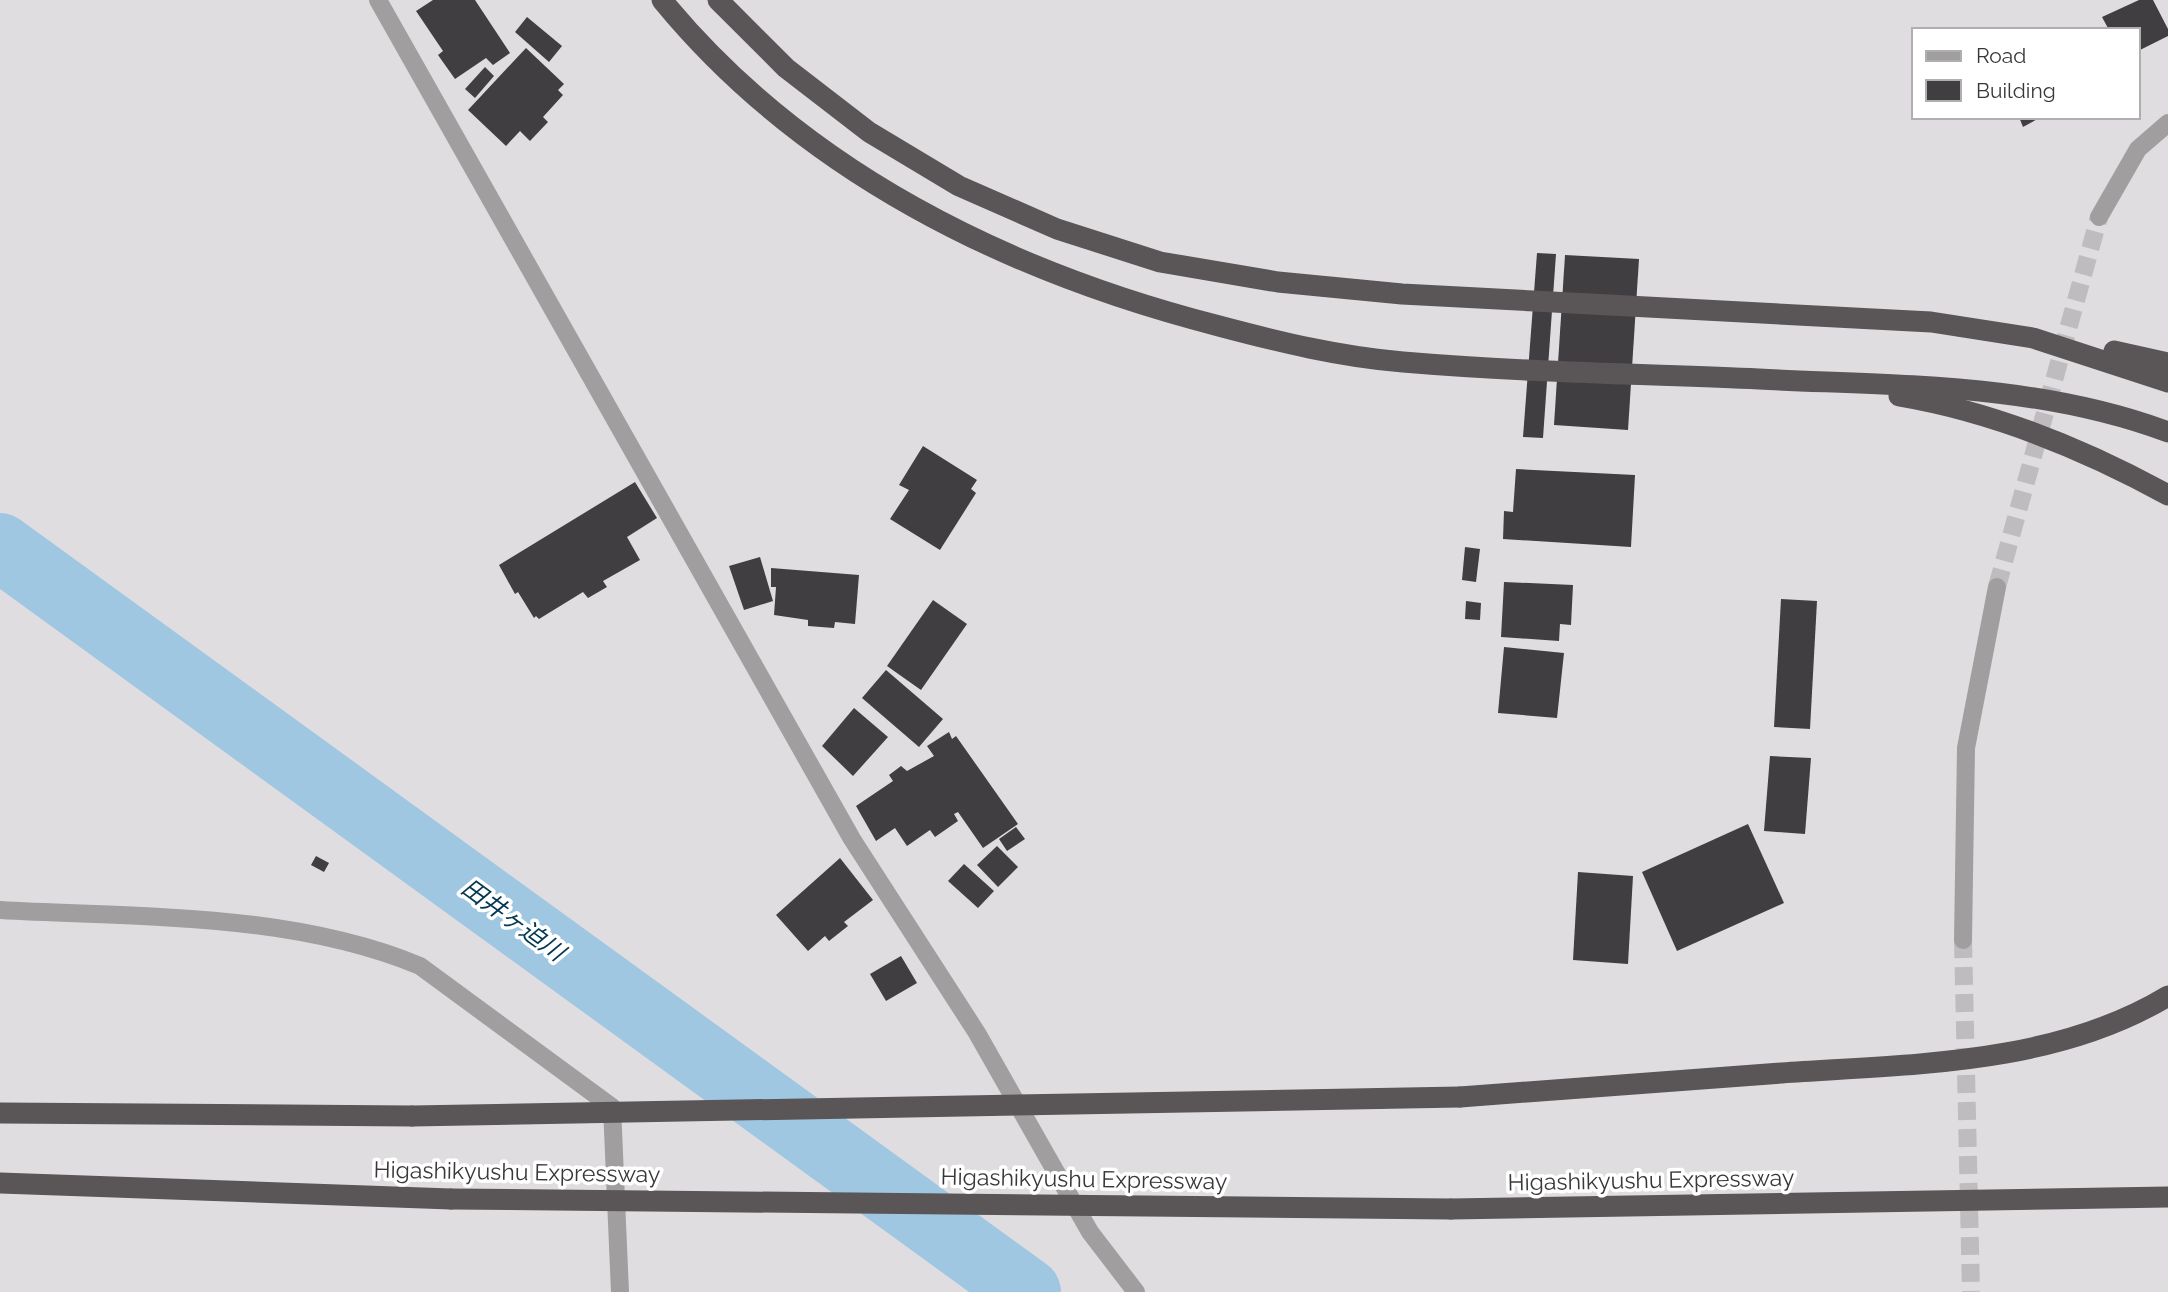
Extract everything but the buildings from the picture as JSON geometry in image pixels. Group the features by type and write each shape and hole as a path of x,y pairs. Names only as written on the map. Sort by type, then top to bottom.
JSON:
{"highway":[{"path":"662,0 754,94 856,172 946,228 1058,277 1167,313 1275,341 1400,362 1938,386 2040,397 2168,432"},
{"path":"718,0 786,68 869,132 959,186 1057,229 1160,262 1278,282 1402,294 1839,315 1931,322 2168,363"},
{"path":"2032,338 2168,382"},
{"path":"1826,383 1934,402 2022,429 2106,461 2168,495"},
{"path":"0,1113 412,1116 1460,1097 1927,1062 2033,1048 2102,1029 2168,996"},
{"name":"Higashikyushu Expressway","path":"0,1183 451,1199 1451,1209 2168,1197"},
{"path":"2083,1200 2168,1211"}],"street":[{"path":"378,0 852,839 977,1033 1090,1232 1136,1292"},
{"path":"2099,217 2138,149 2168,123"},
{"path":"1963,940 1966,748 1997,587"},
{"path":"0,910 228,923 318,936 383,951 420,966 612,1107 620,1292"}],"waterway":[{"name":"田井ヶ迫川","path":"0,547 1027,1292"}],"tunnel":[{"path":"1997,587 2099,217"},
{"path":"1963,940 1971,1292"}]}
